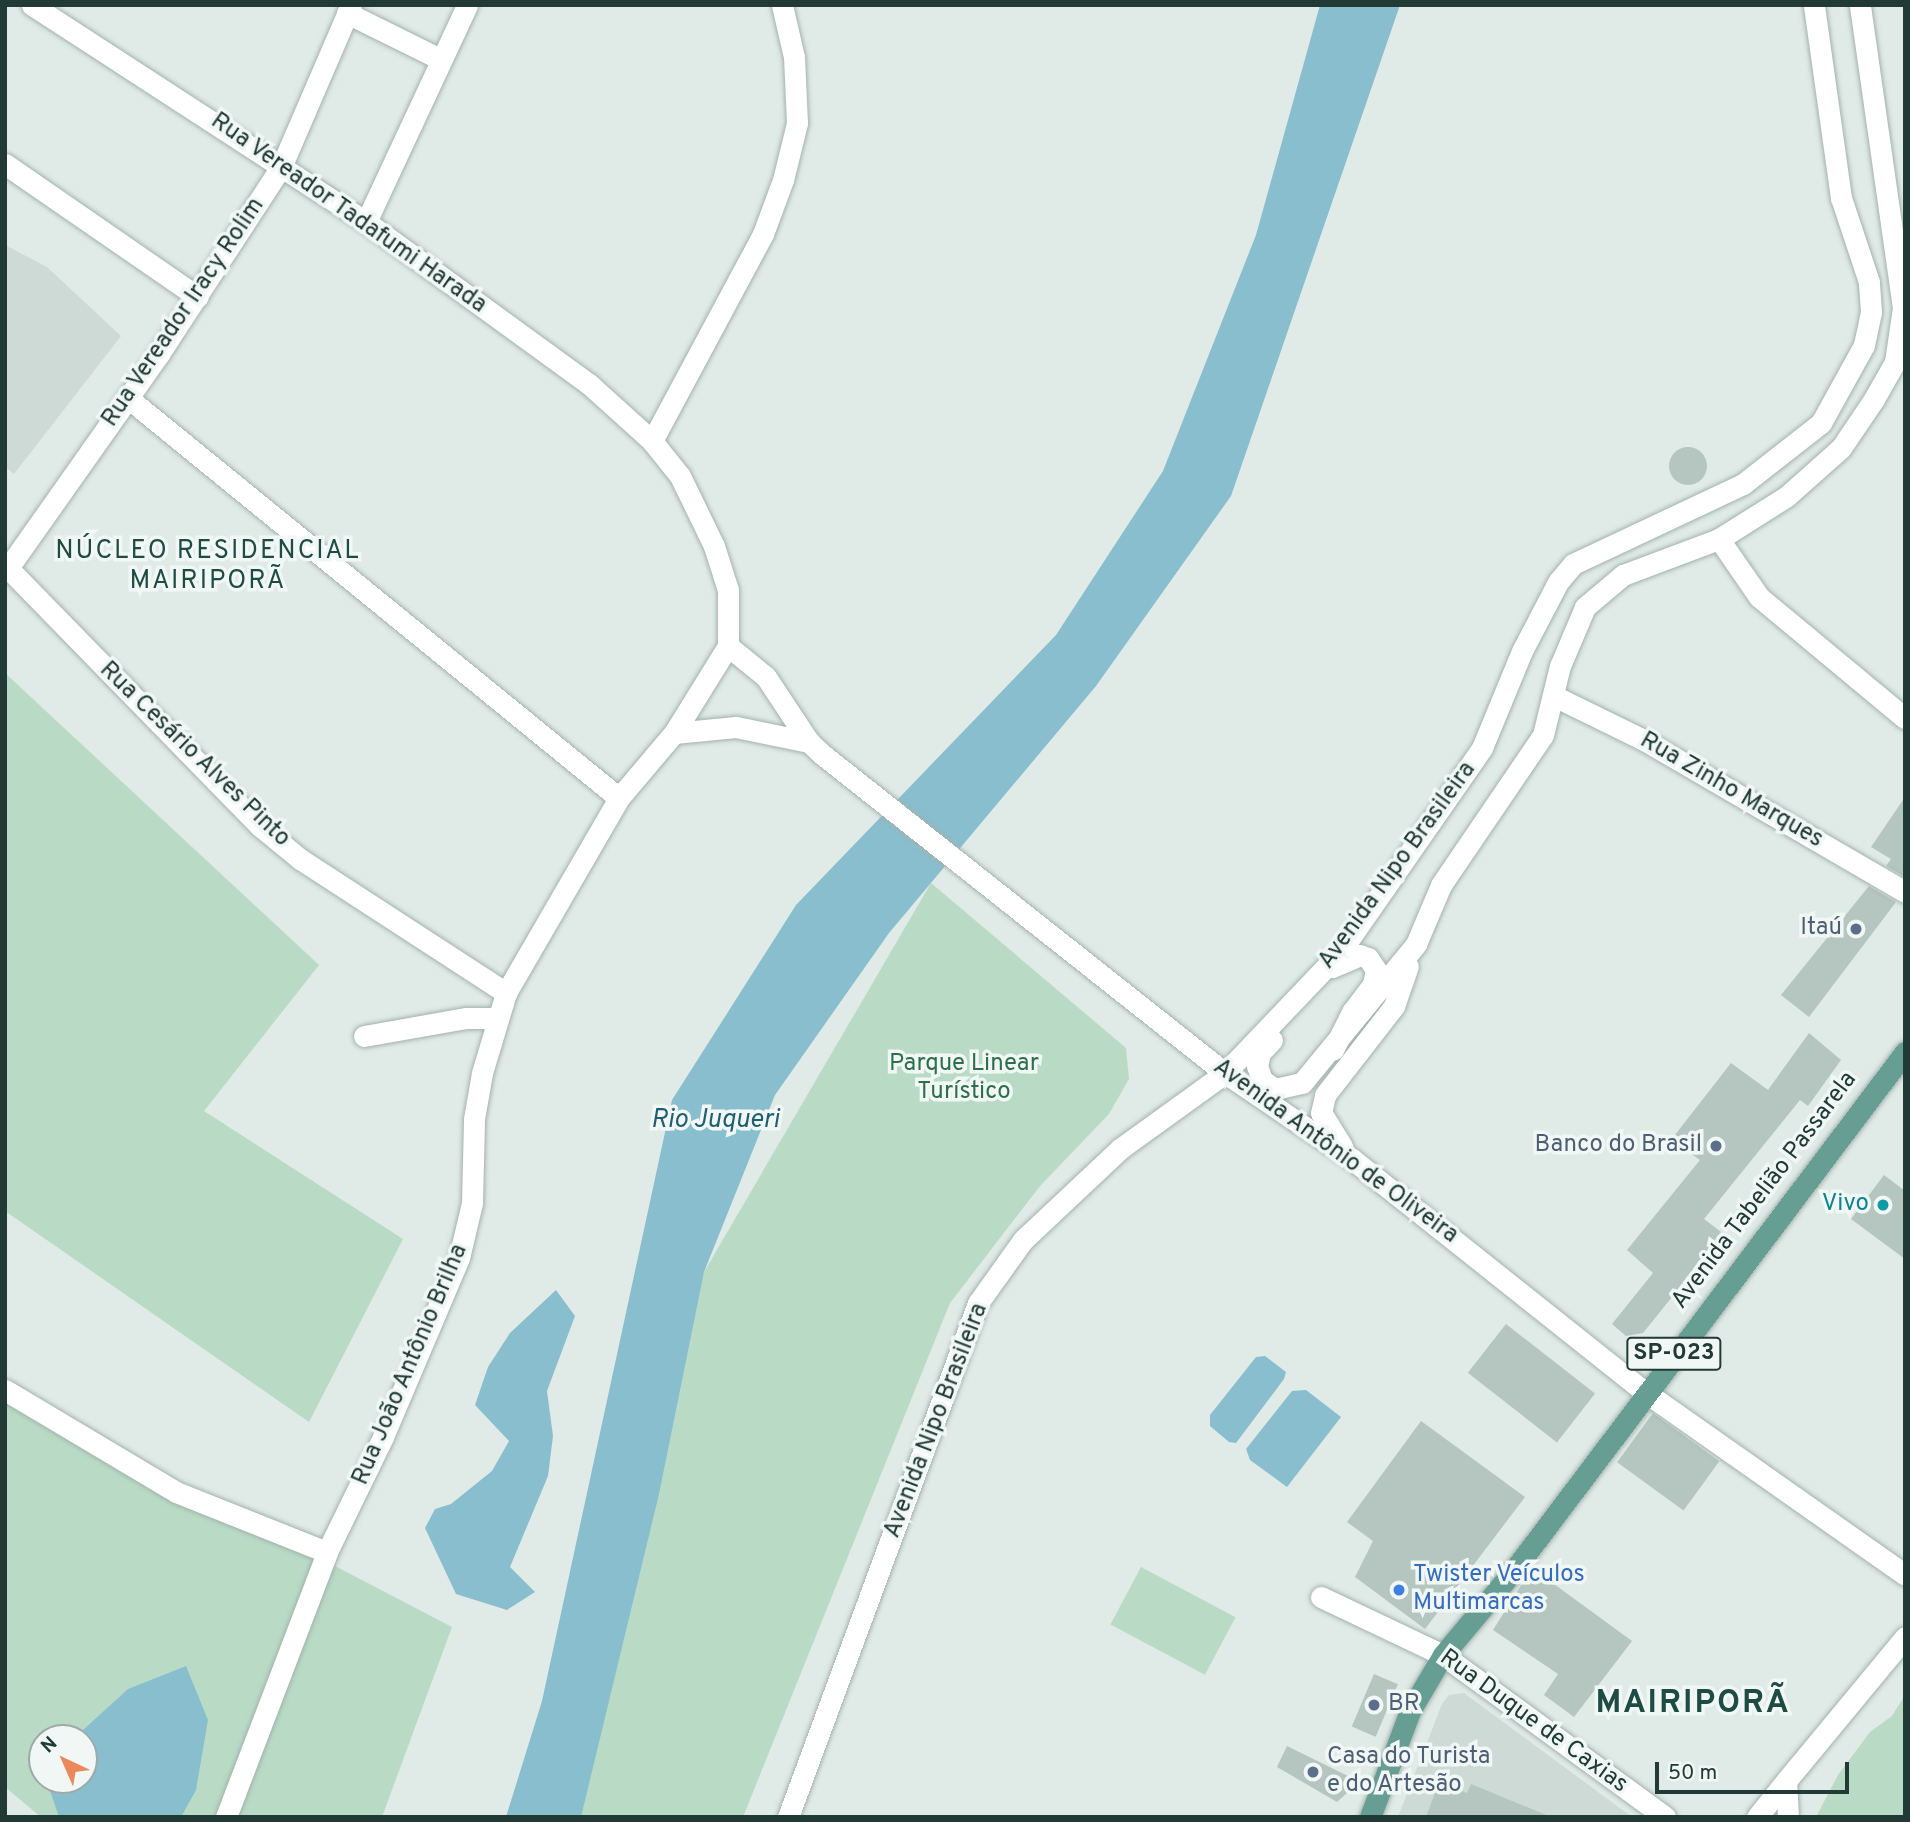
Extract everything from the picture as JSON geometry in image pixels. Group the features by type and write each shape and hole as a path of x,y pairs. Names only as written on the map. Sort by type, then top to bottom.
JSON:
{"main road":[{"name":"Avenida Tabelião Passarela","path":"1370,1817 1410,1711 1443,1655 1514,1570 1645,1392 1905,1052"}],"street":[{"name":"Rua Vereador Tadafumi Harada","path":"32,5 366,222 589,384 652,441 680,475 714,546 728,590 728,646"},
{"path":"366,222 467,5"},
{"path":"652,441 763,234 783,180 797,123 794,57 782,5"},
{"name":"Avenida Nipo Brasileira","path":"788,1817 978,1303 1023,1240 1121,1148 1225,1073 1322,973 1482,748 1534,628 1573,564 1743,484 1821,424 1864,345 1871,312 1869,282 1841,198 1814,5"},
{"path":"1352,1158 1321,1113 1325,1095 1394,1006 1441,885 1543,735 1572,634 1597,596 1623,575 1718,539 1787,496 1841,448 1895,362 1903,308 1860,5"},
{"name":"Rua Vereador Iracy Rolim","path":"7,566 198,297 282,165 349,9"},
{"path":"349,9 440,59"},
{"path":"5,164 198,297"},
{"path":"128,398 619,798"},
{"path":"1718,539 1759,597 1905,718"},
{"name":"Rua Cesário Alves Pinto","path":"7,566 260,826 300,859 506,992"},
{"name":"Rua João Antônio Brilha","path":"226,1817 327,1552 383,1437 468,1230 474,1119 495,1018 506,992 619,798 674,733 728,646"},
{"name":"Avenida Antônio de Oliveira","path":"728,646 766,677 816,748 1225,1073 1352,1158 1645,1392 1905,1575"},
{"name":"Rua Zinho Marques","path":"1553,696 1655,746 1905,892"},
{"name":"Avenida Antônio de Oliveira","path":"674,733 736,727 816,748"},
{"path":"1334,1050 1352,1012 1373,984 1376,970 1368,957 1347,957 1322,973 1303,1008 1260,1053 1257,1066 1262,1080 1275,1088 1292,1088 1334,1050 1416,944"},
{"path":"363,1036 466,1018 495,1018"},
{"path":"5,1390 176,1492 327,1552"},
{"name":"Rua Duque de Caxias","path":"1321,1597 1443,1655 1665,1817"},
{"path":"1757,1817 1905,1637"},
{"path":"1786,1781 1788,1817"}],"shaded area":[{"path":"5,245 47,267 121,336 14,474 5,467"},
{"path":"1464,1693 1632,1817 1398,1817 1442,1704 1449,1695"}],"green space":[{"path":"5,673 319,965 204,1111 403,1239 309,1422 5,1211"},
{"name":"Parque Linear Turístico","path":"931,883 1126,1048 1129,1079 1109,1114 1040,1186 950,1303 743,1817 580,1817 704,1272"},
{"path":"5,1394 452,1627 382,1817 41,1817 5,1787"},
{"path":"1141,1567 1235,1617 1205,1675 1110,1624"},
{"path":"1905,1695 1905,1817 1816,1817 1838,1775 1870,1732 1892,1716"}],"water":[{"name":"Rio Juqueri","path":"1320,5 1400,5 1231,496 1096,686 889,933 775,1095 704,1272 659,1494 581,1817 506,1817 542,1701 672,1100 796,905 1056,635 1163,471 1256,235"},
{"path":"556,1290 575,1316 547,1391 553,1436 548,1476 510,1567 535,1592 507,1610 456,1594 425,1528 435,1509 451,1504 492,1471 509,1441 475,1405 488,1367 510,1333"},
{"path":"1265,1356 1286,1372 1284,1379 1236,1443 1229,1442 1210,1426 1210,1415 1256,1357"},
{"path":"1306,1390 1341,1417 1287,1487 1250,1460 1246,1449 1292,1391"},
{"path":"186,1666 208,1720 196,1790 181,1817 59,1817 51,1794 98,1794 98,1724 90,1724 128,1689"}],"building":[{"path":"1688,447 1702,452 1707,466 1702,480 1688,485 1674,480 1669,466 1674,452"},
{"path":"1905,797 1905,877 1886,866 1891,859 1871,847"},
{"name":"Itaú","path":"1869,886 1896,902 1809,1017 1781,995"},
{"path":"1809,1033 1841,1060 1808,1106 1800,1100 1704,1219 1721,1232 1676,1292 1643,1333 1626,1336 1612,1324 1653,1273 1627,1250 1700,1160 1671,1140 1731,1063 1768,1090"},
{"name":"Vivo","path":"1884,1175 1905,1191 1905,1259 1851,1219"},
{"path":"1506,1324 1595,1394 1557,1442 1468,1373"},
{"path":"1653,1413 1719,1461 1683,1511 1617,1462"},
{"path":"1421,1421 1525,1497 1425,1629 1355,1577 1373,1541 1347,1522"},
{"path":"1532,1568 1632,1641 1574,1717 1544,1695 1558,1674 1493,1630"},
{"name":"BR","path":"1374,1674 1398,1684 1376,1737 1352,1726"},
{"name":"Casa do Turista e do Artesão","path":"1287,1746 1350,1777 1348,1792 1337,1802 1277,1767"},
{"path":"1439,1782 1467,1793 1471,1784 1551,1817 1426,1817"}],"place":[{"name":"Itaú","path":"1856,929"},
{"name":"Banco do Brasil","path":"1716,1146"},
{"name":"Vivo","path":"1883,1205"},
{"name":"Twister Veículos Multimarcas","path":"1399,1590"},
{"name":"BR","path":"1374,1705"},
{"name":"Casa do Turista e do Artesão","path":"1313,1772"}],"district":[{"name":"NÚCLEO RESIDENCIAL MAIRIPORÃ","path":"208,567"},
{"name":"MAIRIPORÃ","path":"1693,1704"}]}
